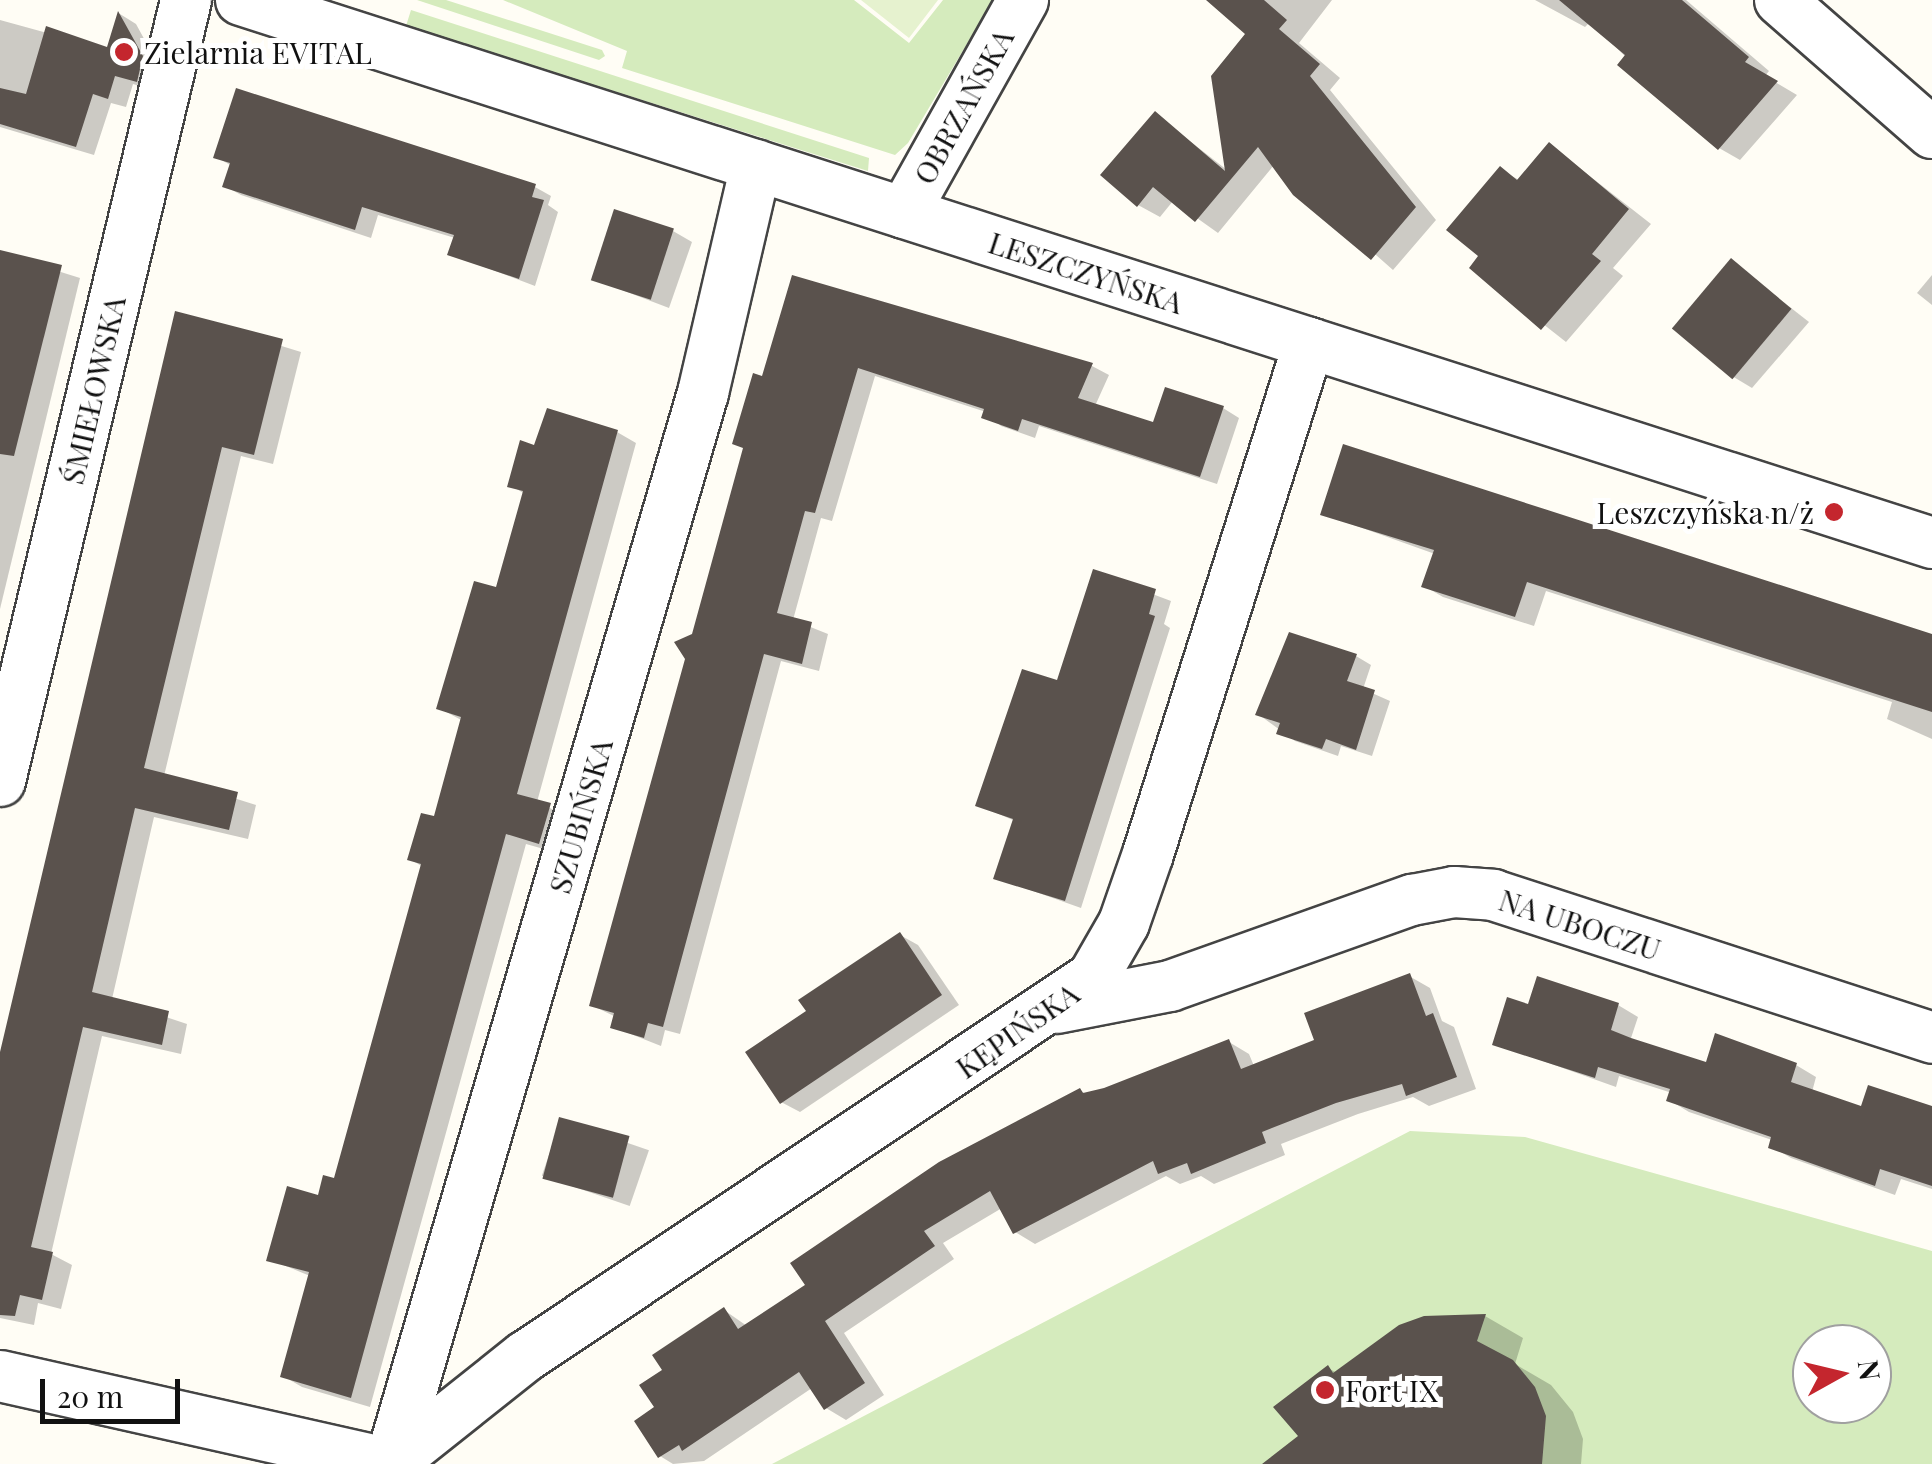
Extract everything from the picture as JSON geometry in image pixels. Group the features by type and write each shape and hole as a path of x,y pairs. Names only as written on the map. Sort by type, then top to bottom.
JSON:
{"street":[{"name":"ŚMIEŁOWSKA","path":"0,781 186,0"},
{"name":"LESZCZYŃSKA","path":"241,0 1932,543"},
{"name":"OBRZAŃSKA","path":"904,213 1023,0"},
{"path":"1780,0 1932,133"},
{"name":"SZUBIŃSKA","path":"390,1464 703,393 756,165"},
{"name":"KĘPIŃSKA","path":"390,1464 526,1356 1093,977 1124,922 1309,343"},
{"name":"NA UBOCZU","path":"1052,1008 1170,986 1412,900 1454,892 1493,895 1932,1038"},
{"path":"0,1376 390,1464"}],"green space":[{"path":"417,0 446,0 602,50 605,56 599,60"},
{"path":"503,0 854,0 909,43 943,0 993,0 908,143 895,155 622,68 627,51"},
{"path":"861,0 938,0 909,38"},
{"path":"411,10 869,158 868,171 406,26"},
{"path":"1410,1131 1525,1137 1932,1251 1932,1464 772,1464"}],"building":[{"path":"1206,0 1264,0 1287,20 1279,29 1320,64 1310,76 1416,207 1371,260 1293,195 1258,147 1195,222 1153,187 1137,207 1100,175 1155,111 1225,171 1211,76 1245,34"},
{"path":"1559,0 1682,0 1749,57 1745,62 1778,81 1718,150 1617,65 1625,55"},
{"path":"118,11 143,56 137,82 115,76 108,99 93,94 76,147 0,124 0,88 26,94 46,26 107,47"},
{"path":"236,88 536,184 532,197 544,200 519,279 447,255 454,235 362,207 355,230 222,187 230,163 213,158"},
{"path":"1549,142 1629,209 1592,254 1601,261 1541,330 1469,268 1478,256 1446,230 1500,166 1517,180"},
{"path":"614,209 674,228 651,300 591,280"},
{"path":"0,250 62,265 14,456 0,454"},
{"path":"1731,258 1792,309 1732,379 1672,328"},
{"path":"792,275 1093,363 1078,398 1153,422 1165,387 1224,406 1200,477 1022,419 1018,431 981,418 984,409 858,368 815,513 805,511 777,613 812,622 802,664 764,654 663,1027 648,1023 644,1038 610,1028 614,1013 589,1006 685,659 674,642 692,634 743,448 732,444 753,373 762,376"},
{"path":"175,311 283,339 254,455 222,447 144,768 238,792 229,830 135,808 92,992 169,1011 162,1045 83,1027 31,1247 53,1252 42,1300 20,1295 15,1316 0,1315 0,1052"},
{"path":"547,408 618,430 517,794 551,803 539,844 506,834 351,1398 280,1377 309,1272 266,1261 287,1186 318,1195 323,1175 334,1178 421,864 407,860 421,813 434,816 461,717 436,709 474,581 496,587 523,491 507,487 520,440 534,445"},
{"path":"1343,444 1932,634 1932,712 1527,582 1515,617 1421,587 1434,550 1320,515"},
{"path":"1093,569 1156,589 1149,614 1155,616 1065,901 993,879 1013,819 975,806 1022,669 1057,680"},
{"path":"1289,632 1357,654 1347,681 1375,690 1356,750 1326,739 1322,749 1276,734 1280,723 1255,715"},
{"path":"900,932 942,995 780,1104 745,1052 806,1011 798,1000"},
{"path":"1410,973 1426,1016 1433,1013 1457,1077 1406,1096 1402,1084 1336,1103 1262,1132 1266,1143 1191,1174 1187,1163 1158,1174 1153,1161 1013,1234 990,1191 924,1231 935,1246 825,1321 865,1383 824,1410 799,1372 682,1451 679,1445 658,1458 634,1421 654,1407 639,1385 662,1370 652,1355 724,1307 738,1329 805,1285 790,1263 939,1162 1080,1088 1083,1093 1104,1088 1229,1039 1241,1069 1314,1040 1304,1013"},
{"path":"1537,976 1619,1003 1611,1030 1631,1038 1706,1062 1715,1033 1797,1063 1791,1082 1861,1106 1868,1085 1932,1106 1932,1186 1880,1169 1875,1186 1768,1148 1771,1137 1666,1101 1670,1089 1598,1067 1595,1078 1492,1045 1507,997 1528,1004"},
{"path":"559,1117 630,1136 613,1198 542,1179"},
{"path":"1486,1314 1477,1341 1513,1360 1535,1387 1546,1416 1542,1464 1262,1464 1298,1436 1273,1407 1328,1365 1333,1373 1399,1325 1424,1316"}],"place":[{"name":"Zielarnia EVITAL","path":"124,52"},
{"name":"Leszczyńska n/ż","path":"1834,512"},
{"name":"Fort IX","path":"1325,1390"}]}
